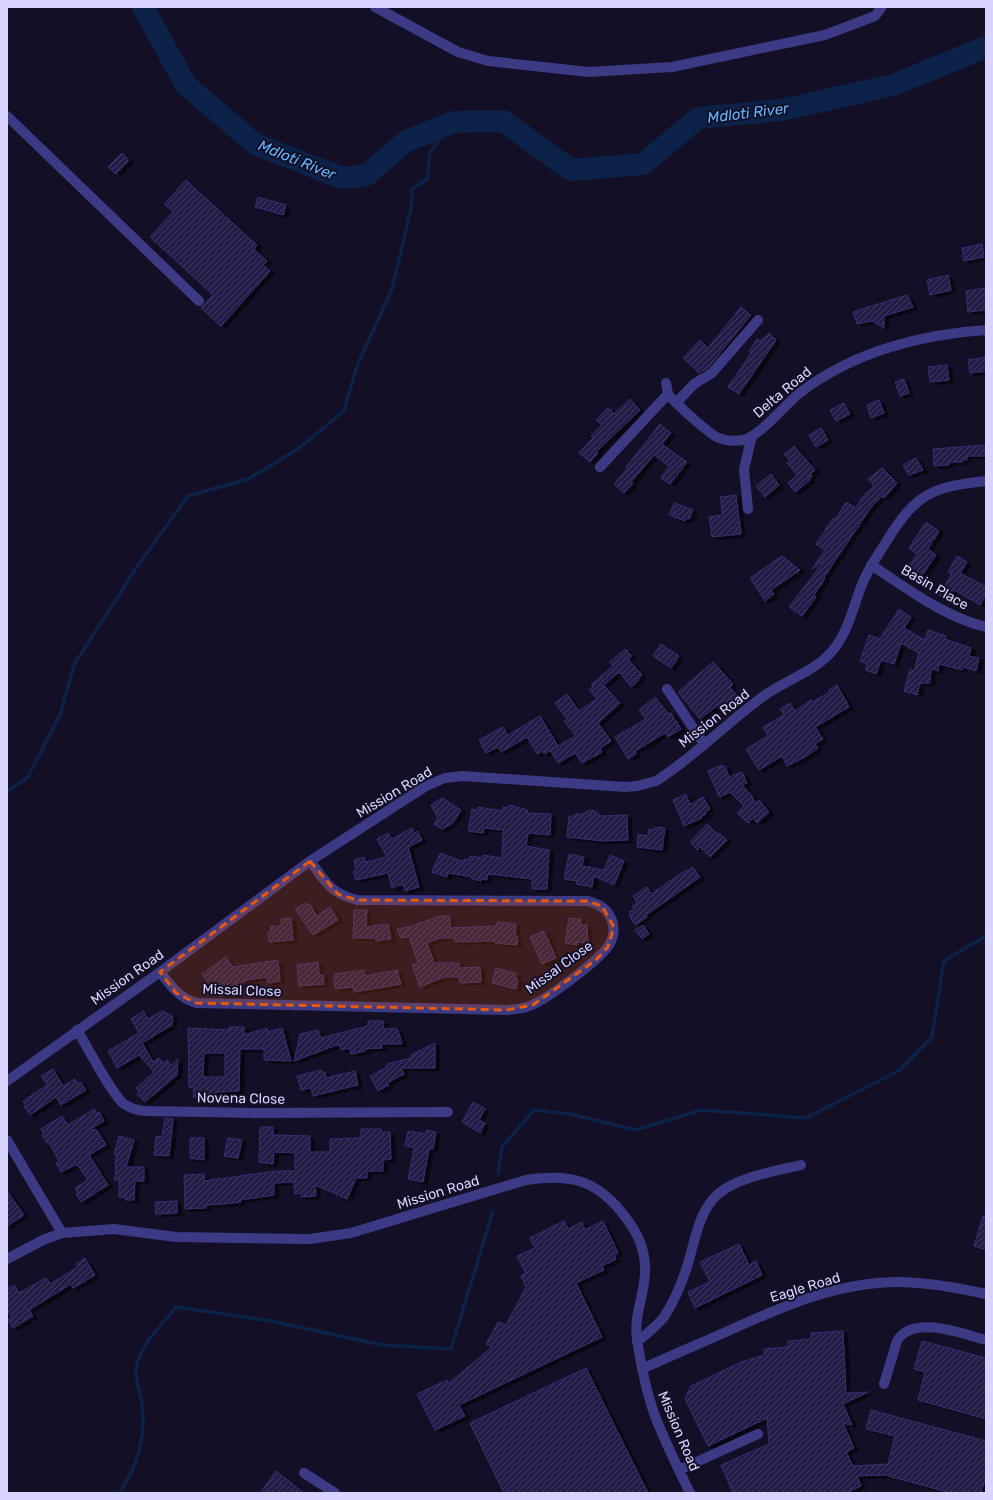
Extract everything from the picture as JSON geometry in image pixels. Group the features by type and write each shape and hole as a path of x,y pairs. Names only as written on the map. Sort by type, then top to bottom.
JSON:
{"street":[{"path":"375,7 458,52 488,60 589,72 672,67 825,35 875,16 882,7"},
{"path":"7,116 199,301"},
{"path":"677,402 691,387 712,373 758,320"},
{"name":"Delta Road","path":"668,394 707,430 719,438 737,441 752,436 801,392 825,375 846,365 906,343 937,335 986,330"},
{"path":"600,467 668,394 666,383"},
{"path":"748,509 744,469 752,436"},
{"name":"Mission Road","path":"7,1081 160,972 310,861 426,786 445,778 463,776 637,786 648,784 662,777 768,693 824,659 833,650 843,636 861,587 871,565 908,509 922,497 953,485 986,481"},
{"name":"Basin Place","path":"871,565 942,609 965,621 986,627"},
{"path":"667,689 704,744"},
{"name":"Missal Close","path":"160,972 176,993 185,1000 203,1004 507,1010 533,1005 546,997 596,960 608,948 613,937 614,927 608,913 602,906 588,901 357,900 338,894 330,887 310,861"},
{"name":"Novena Close","path":"77,1030 114,1093 123,1103 132,1109 145,1111 259,1113 448,1112"},
{"path":"7,1140 62,1233"},
{"path":"637,1342 663,1318 669,1308 686,1271 702,1222 712,1200 732,1186 770,1172 801,1165"},
{"name":"Mission Road","path":"7,1259 43,1240 62,1233 114,1229 176,1236 310,1239 334,1237 526,1180 551,1176 579,1180 601,1190 617,1205 634,1228 642,1248 645,1266 636,1317 637,1342 642,1369 655,1416 690,1493"},
{"name":"Eagle Road","path":"642,1369 776,1308 839,1290 874,1284 902,1282 986,1294"},
{"path":"884,1384 897,1341 900,1336 909,1330 927,1326 986,1340"},
{"path":"679,1470 758,1434"},
{"path":"304,1473 335,1493"}],"highlighted area":[{"path":"310,861 338,894 357,900 588,901 602,906 614,927 608,947 596,960 533,1005 507,1010 196,1003 176,993 160,972"}],"building":[{"path":"122,153 129,160 116,174 108,167"},
{"path":"186,180 257,245 254,249 267,261 263,265 270,271 221,326 201,308 213,295 150,237 173,212 164,204"},
{"path":"258,197 286,205 283,215 255,207"},
{"path":"982,244 984,257 964,261 962,248"},
{"path":"948,275 951,290 930,295 927,280"},
{"path":"986,288 986,310 968,312 966,291"},
{"path":"907,295 913,307 884,316 884,328 872,321 857,324 853,312"},
{"path":"741,307 751,315 708,368 699,373 683,358 700,340 708,348"},
{"path":"769,333 776,340 739,394 728,387 751,353 749,352 757,339 761,341"},
{"path":"986,357 986,371 970,373 968,360"},
{"path":"947,365 949,380 930,382 928,367"},
{"path":"904,379 909,393 900,396 895,382"},
{"path":"630,399 640,410 596,452 598,453 590,462 579,453 593,438 591,436 602,425 596,420 608,407 614,414"},
{"path":"879,400 884,413 871,418 867,405"},
{"path":"844,403 850,414 836,421 830,410"},
{"path":"660,424 671,433 662,444 687,462 670,484 661,478 669,466 654,455 631,482 633,483 624,493 614,484 628,468 626,467"},
{"path":"821,428 828,440 816,447 809,435"},
{"path":"986,445 986,456 967,456 967,460 962,460 962,462 949,462 949,465 934,466 933,449"},
{"path":"794,446 815,470 810,474 812,476 809,478 810,480 795,492 788,483 797,475 787,463 790,461 784,454"},
{"path":"916,458 923,470 909,475 903,465"},
{"path":"882,468 897,483 884,498 882,496 872,506 824,577 825,578 814,595 816,597 802,616 789,607 824,561 812,569 825,550 816,544 833,518 835,520 846,502 856,508 863,496 874,486 868,479"},
{"path":"771,474 779,485 765,497 756,486"},
{"path":"736,495 741,534 712,537 709,517 723,515 720,497"},
{"path":"674,503 693,510 689,519 687,518 685,521 669,515"},
{"path":"926,522 939,531 934,540 928,540 932,542 928,549 936,555 921,577 908,568 917,554 909,548"},
{"path":"782,556 800,570 771,590 774,594 765,601 750,578"},
{"path":"957,556 967,562 960,573 986,587 986,594 980,605 954,590 948,600 939,595 952,574 948,572"},
{"path":"899,609 911,617 904,628 925,640 928,630 946,636 945,639 971,648 969,656 979,658 976,671 963,667 962,670 939,664 938,671 931,669 930,683 920,683 917,695 904,691 910,669 914,671 919,653 901,643 894,664 881,660 876,674 865,670 867,664 860,661 869,635 880,639"},
{"path":"661,644 679,656 671,668 653,656"},
{"path":"625,649 632,656 628,659 642,675 631,687 619,672 605,684 599,678 613,666 610,662"},
{"path":"713,662 733,684 730,687 737,696 725,706 722,702 700,719 678,692"},
{"path":"598,679 620,703 598,723 611,741 600,749 602,752 582,763 575,753 558,763 550,750 576,736 564,721 567,719 555,703 567,694 579,711 597,699 589,690 593,687 591,685"},
{"path":"837,685 849,707 815,727 823,739 815,744 818,748 805,757 787,766 782,756 759,770 746,749 768,736 763,727 784,715 780,709 790,703 795,711 811,700 812,702 830,692 829,690"},
{"path":"655,697 669,714 671,713 681,729 668,737 665,733 635,751 636,754 628,759 615,737 646,719 639,710"},
{"path":"540,716 558,746 544,754 543,751 537,754 527,737 501,752 498,747 486,753 479,740 503,727 508,735"},
{"path":"722,765 723,767 725,766 729,777 742,772 747,783 742,785 752,796 755,803 759,800 769,812 757,823 753,818 748,823 737,813 744,806 730,792 719,797 708,771"},
{"path":"686,794 690,805 703,797 710,809 705,812 706,814 700,817 702,818 684,826 673,800"},
{"path":"442,798 461,810 453,823 442,829 434,824 438,818 431,805"},
{"path":"509,805 528,810 527,813 551,814 550,835 528,833 526,846 549,850 547,889 532,889 532,879 488,874 487,880 481,879 481,881 472,879 472,877 448,873 447,877 432,872 440,853 464,862 464,859 469,860 470,856 482,858 483,855 502,858 503,830 484,828 483,833 468,831 472,809 477,810 478,807 502,811 503,807 508,808"},
{"path":"589,810 595,811 601,816 627,815 628,840 602,841 567,837 569,816 583,814"},
{"path":"707,824 727,840 710,857 700,847 697,850 690,842"},
{"path":"655,827 665,828 662,850 637,847 638,834 648,836 649,829 654,830"},
{"path":"412,828 415,833 417,831 422,840 408,847 419,887 405,891 403,884 392,888 388,873 356,880 353,871 356,871 354,860 364,857 365,862 387,857 377,839 388,833 392,839"},
{"path":"569,854 584,857 582,866 604,870 610,855 624,861 614,885 594,876 592,887 576,884 577,881 564,879"},
{"path":"693,867 700,877 646,915 647,917 635,925 629,915 631,914 629,912 634,909 632,906 637,903 633,896 647,887 651,894 686,870 687,871"},
{"path":"305,903 306,905 308,904 311,906 317,916 330,907 338,920 313,935 295,909"},
{"path":"354,910 367,910 366,927 388,924 391,939 376,941 376,938 353,938"},
{"path":"440,916 450,916 450,928 497,926 497,922 516,924 515,936 518,936 517,945 495,943 495,941 460,942 454,941 454,938 440,938 427,943 434,963 459,963 459,968 480,967 481,982 460,983 459,977 444,977 420,987 412,965 418,963 409,937 401,938 397,929 409,927"},
{"path":"291,918 293,940 269,942 268,932 271,932 270,926 281,926 281,919"},
{"path":"569,918 581,919 580,924 587,925 588,943 577,942 577,945 565,943"},
{"path":"643,925 649,934 642,939 635,930"},
{"path":"544,931 556,958 542,964 530,937"},
{"path":"226,957 233,967 278,960 280,981 268,983 267,977 247,980 221,997 214,986 212,988 202,974"},
{"path":"318,962 319,975 323,975 324,984 299,986 297,965"},
{"path":"496,968 517,974 516,979 518,980 516,989 492,983"},
{"path":"364,970 365,976 397,970 401,984 354,992 353,987 335,989 334,974"},
{"path":"143,1011 148,1019 162,1011 173,1016 172,1025 142,1043 153,1062 159,1058 163,1063 167,1060 171,1065 178,1059 177,1075 145,1102 137,1094 139,1092 136,1088 154,1072 139,1055 117,1068 108,1051 139,1033 131,1019"},
{"path":"368,1021 383,1021 384,1029 395,1028 398,1030 402,1044 381,1044 382,1048 365,1049 365,1051 351,1054 349,1048 341,1050 339,1044 294,1061 300,1034 318,1030 321,1038 368,1026"},
{"path":"229,1027 244,1027 244,1035 267,1028 268,1032 282,1028 291,1061 264,1060 264,1049 240,1049 239,1091 216,1092 216,1095 204,1094 204,1098 193,1097 194,1088 189,1087 188,1028 229,1030","holes":["204,1053 225,1053 225,1077 203,1077"]},
{"path":"435,1043 435,1068 401,1068 404,1074 387,1083 389,1085 378,1091 370,1076 387,1067 387,1064 412,1058 411,1055"},
{"path":"53,1069 63,1086 75,1079 78,1084 80,1082 86,1090 61,1105 56,1097 30,1115 24,1107 26,1106 23,1101 47,1085 41,1076"},
{"path":"321,1070 321,1072 325,1072 326,1078 355,1071 358,1085 313,1096 311,1088 301,1090 297,1076"},
{"path":"473,1102 485,1109 479,1120 485,1123 480,1133 462,1122"},
{"path":"94,1109 97,1114 99,1112 104,1121 91,1129 97,1130 106,1145 89,1155 108,1185 81,1202 76,1194 78,1193 75,1188 88,1180 77,1164 61,1172 56,1163 59,1162 49,1142 47,1143 42,1135 44,1134 41,1129 62,1116 68,1125"},
{"path":"165,1118 173,1119 169,1156 154,1155 156,1136 162,1137"},
{"path":"260,1127 273,1127 273,1135 310,1136 310,1152 330,1152 330,1139 361,1138 361,1129 381,1129 382,1132 390,1132 391,1159 383,1160 383,1171 367,1171 367,1178 356,1178 347,1199 315,1185 316,1196 301,1197 301,1193 295,1194 294,1182 274,1183 274,1195 240,1200 241,1202 206,1205 206,1208 185,1209 184,1175 204,1174 204,1181 276,1171 295,1171 295,1153 274,1152 273,1164 259,1162"},
{"path":"426,1130 436,1132 433,1149 429,1149 423,1182 408,1179 414,1148 405,1146 408,1131 426,1134"},
{"path":"119,1136 134,1140 126,1167 144,1167 144,1181 135,1181 134,1200 125,1200 125,1197 119,1197 119,1178 115,1181 116,1154 114,1154"},
{"path":"190,1138 204,1138 204,1160 190,1158"},
{"path":"228,1138 242,1140 238,1158 224,1156"},
{"path":"7,1191 24,1215 7,1226"},
{"path":"177,1201 177,1213 156,1214 155,1202"},
{"path":"983,1216 986,1216 986,1250 974,1246"},
{"path":"564,1221 568,1229 582,1222 585,1230 603,1221 618,1253 614,1255 616,1259 602,1266 604,1270 576,1283 602,1337 459,1405 465,1416 435,1430 417,1394 447,1380 449,1383 492,1347 486,1344 498,1322 506,1325 526,1287 521,1276 526,1274 517,1256 535,1248 530,1238"},
{"path":"739,1244 749,1265 756,1261 762,1275 695,1308 688,1292 710,1282 700,1262"},
{"path":"85,1258 95,1275 73,1288 71,1284 29,1310 33,1316 13,1328 8,1320 12,1317 7,1309 7,1289 14,1285 19,1293 46,1278 50,1284 78,1267 76,1264"},
{"path":"843,1331 846,1393 868,1392 843,1404 852,1425 843,1423 854,1448 846,1452 853,1466 888,1464 895,1436 866,1429 871,1410 986,1441 986,1476 981,1493 951,1493 885,1475 857,1476 861,1486 846,1493 733,1493 721,1465 769,1444 767,1418 708,1446 685,1399 691,1386 741,1362 764,1355 764,1349 788,1347 788,1341 811,1339 811,1333"},
{"path":"922,1341 986,1358 986,1419 918,1400 925,1372 914,1369"},
{"path":"586,1368 648,1493 504,1493 470,1423"},
{"path":"276,1471 304,1493 260,1493"}],"waterway":[{"name":"Mdloti River","path":"143,7 186,85 255,144 342,178 367,175 406,141 454,122 503,121 571,170 643,164 698,118 782,110 893,85 986,47"},
{"path":"7,791 27,778 60,715 74,665 138,565 188,496 248,479 298,449 344,411 357,366 392,289 411,209 412,189 427,179 430,152 454,122"},
{"path":"498,1173 502,1147 534,1110 570,1114 635,1130 702,1110 806,1118 900,1070 932,1037 944,961 986,936"},
{"path":"119,1493 126,1483 136,1462 143,1427 142,1404 136,1372 138,1359 147,1343 176,1307 271,1321 382,1345 451,1349 493,1211"}]}
